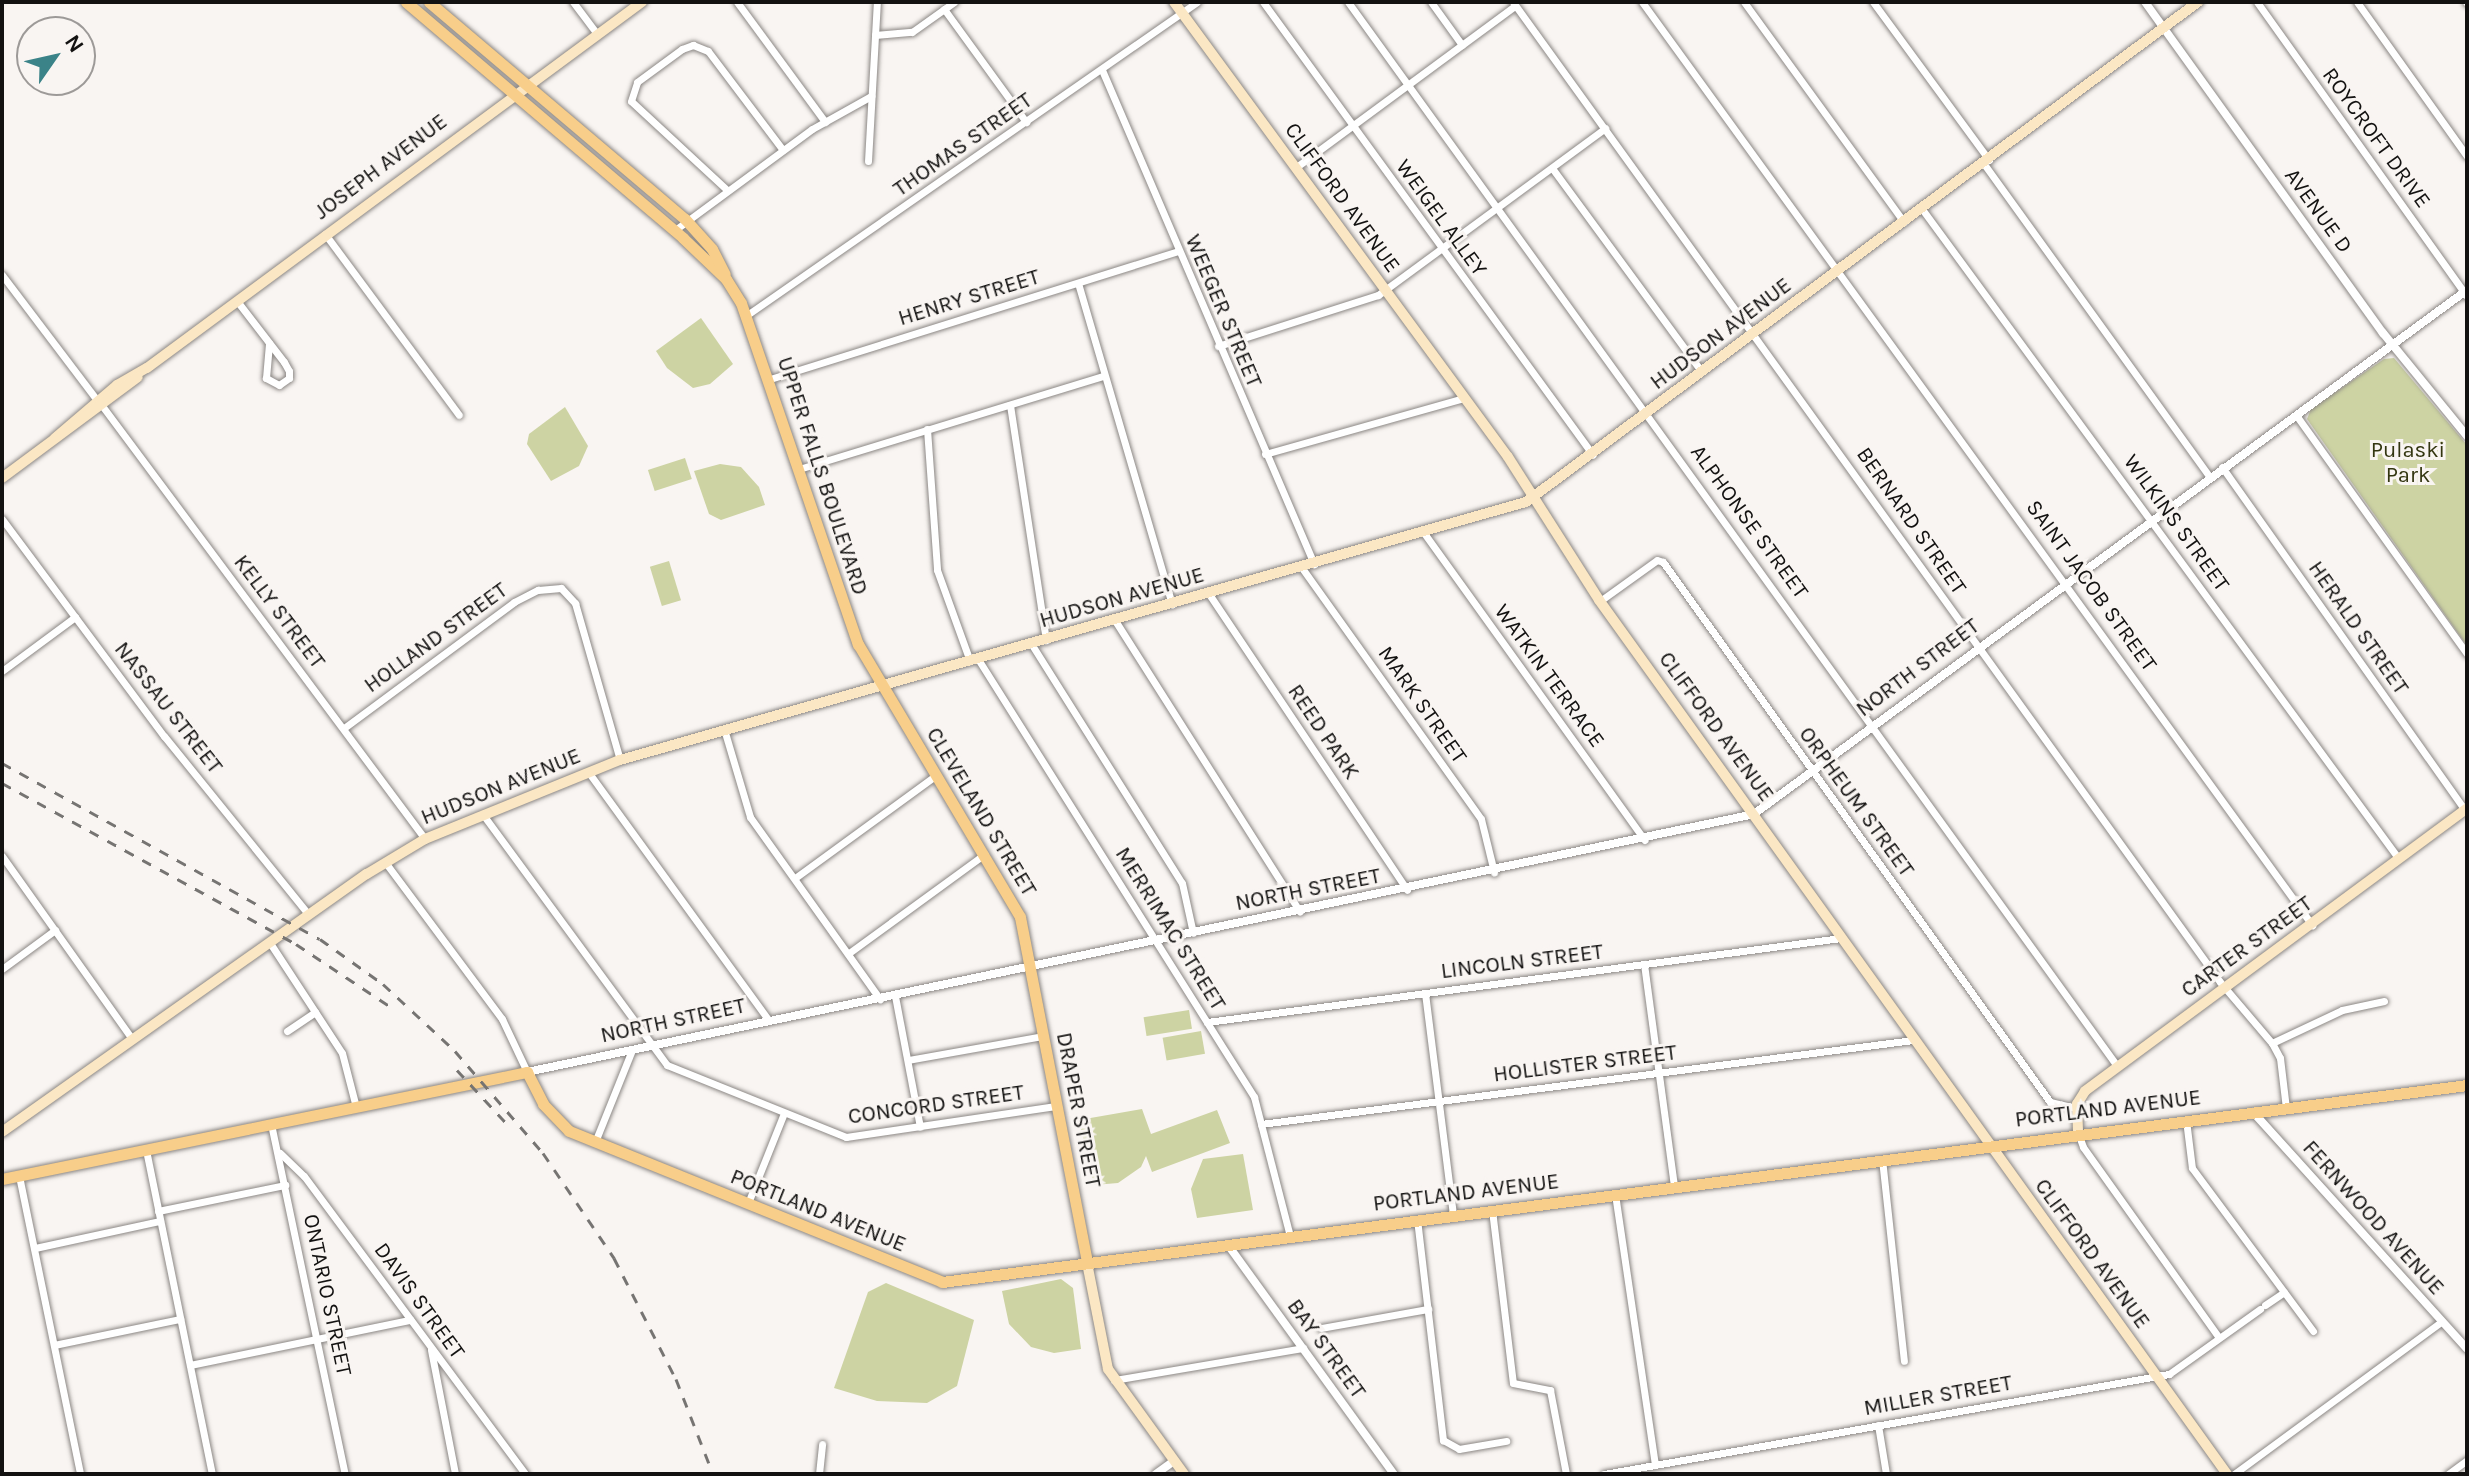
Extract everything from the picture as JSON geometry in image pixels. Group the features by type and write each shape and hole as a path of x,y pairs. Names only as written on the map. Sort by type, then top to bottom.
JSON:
{"main road":[{"name":"UPPER FALLS BOULEVARD","path":"406,2 675,230 726,279"},
{"name":"UPPER FALLS BOULEVARD","path":"429,2 685,219 715,254 747,315 852,630 881,686"},
{"name":"JOSEPH AVENUE","path":"2,478 325,234 642,2"},
{"name":"CLIFFORD AVENUE","path":"1174,2 1536,497 1600,601 2227,1474"},
{"name":"HUDSON AVENUE","path":"2,1132 385,862 425,839 620,760 1116,622 1424,533 1536,497 2198,2"},
{"name":"CLEVELAND STREET","path":"881,686 1015,904 1030,966"},
{"name":"CARTER STREET","path":"2077,1108 2085,1091 2117,1066 2466,809"},
{"name":"DRAPER STREET","path":"1030,966 1087,1263"},
{"name":"NORTH STREET","path":"2,1179 527,1072"},
{"name":"PORTLAND AVENUE","path":"527,1072 559,1125 942,1282 2078,1131 2467,1085"},
{"path":"2077,1108 2078,1131"},
{"path":"1087,1263 1100,1344 1114,1380 1184,1474"}],"street":[{"path":"573,2 597,34"},
{"path":"737,2 825,122"},
{"path":"868,161 877,2"},
{"path":"875,35 912,32 954,2"},
{"name":"THOMAS STREET","path":"747,315 1197,2"},
{"name":"WEIGEL ALLEY","path":"1263,2 1593,455"},
{"name":"ALPHONSE STREET","path":"1348,2 1649,413 2117,1066"},
{"path":"1431,2 1462,45"},
{"name":"SAINT JACOB STREET","path":"1642,2 2067,582 2312,925"},
{"path":"1744,2 1904,222"},
{"path":"1873,2 2209,476"},
{"name":"AVENUE D","path":"2145,2 2393,345 2467,436"},
{"name":"ROYCROFT DRIVE","path":"2257,2 2466,293"},
{"path":"2357,2 2467,156"},
{"path":"1295,168 1514,4"},
{"name":"BERNARD STREET","path":"1514,4 2227,987 2272,1043 2280,1058 2286,1108"},
{"path":"944,9 1026,122"},
{"path":"726,189 631,101 637,82 682,49 697,45 708,51 783,150"},
{"name":"WEEGER STREET","path":"1102,70 1314,564"},
{"path":"675,230 685,219 783,150 871,96"},
{"path":"1218,346 1385,290 1605,128"},
{"path":"1552,168 1702,372"},
{"name":"WILKINS STREET","path":"1922,209 2399,859"},
{"path":"325,234 459,415"},
{"name":"HENRY STREET","path":"770,379 1178,251"},
{"name":"KELLY STREET","path":"2,275 425,839"},
{"path":"1078,283 1172,605"},
{"name":"NORTH STREET","path":"527,1072 1645,841 1754,814 2151,518 2466,293"},
{"path":"237,301 269,343 289,371 289,378 279,385 266,378 269,343"},
{"path":"799,469 1104,376"},
{"path":"1265,454 1464,398"},
{"path":"1010,405 1046,641"},
{"path":"2296,415 2467,654"},
{"name":"MERRIMAC STREET","path":"927,429 937,570 974,660 1254,1097 1290,1236"},
{"name":"HERALD STREET","path":"2222,467 2466,809"},
{"name":"NASSAU STREET","path":"2,519 309,915"},
{"name":"WATKIN TERRACE","path":"1424,533 1645,841"},
{"name":"ORPHEUM STREET","path":"1600,601 1657,560 1663,562 2050,1102 2077,1108"},
{"name":"MARK STREET","path":"1302,568 1481,819 1494,872"},
{"name":"HOLLAND STREET","path":"344,728 514,602 538,590 561,588 575,603 620,760"},
{"name":"REED PARK","path":"1209,594 1407,890"},
{"path":"2,671 75,617"},
{"path":"1116,622 1300,912"},
{"path":"1032,645 1182,883 1193,933"},
{"path":"724,729 750,817 880,999"},
{"path":"589,773 769,1021"},
{"path":"795,878 935,776"},
{"name":"CONCORD STREET","path":"484,816 667,1065 846,1137 1056,1106"},
{"path":"849,953 985,854"},
{"path":"2,856 132,1039"},
{"path":"385,862 502,1019 527,1072"},
{"path":"2,969 55,930"},
{"name":"LINCOLN STREET","path":"1207,1022 1841,938"},
{"path":"270,943 342,1053 356,1107"},
{"path":"1644,964 1674,1186"},
{"path":"1425,993 1453,1215"},
{"path":"895,996 920,1127"},
{"path":"2272,1043 2342,1010 2384,1001"},
{"path":"287,1031 315,1012"},
{"path":"908,1060 1043,1036"},
{"name":"HOLLISTER STREET","path":"1261,1124 1913,1040"},
{"path":"595,1142 632,1050"},
{"name":"FERNWOOD AVENUE","path":"2253,1112 2467,1349"},
{"path":"748,1203 784,1113"},
{"path":"2186,1120 2192,1168 2313,1331"},
{"name":"ONTARIO STREET","path":"271,1124 280,1153 345,1474"},
{"path":"2078,1131 2083,1147 2219,1338"},
{"path":"146,1150 212,1474"},
{"name":"DAVIS STREET","path":"280,1153 304,1176 525,1474"},
{"path":"1882,1159 1904,1361"},
{"path":"19,1176 80,1474"},
{"path":"158,1211 285,1185"},
{"path":"1615,1194 1655,1465"},
{"path":"1492,1210 1513,1383 1550,1390 1566,1474"},
{"path":"1417,1219 1443,1440 1459,1449 1506,1441"},
{"path":"35,1248 160,1221"},
{"name":"BAY STREET","path":"1228,1245 1394,1474"},
{"name":"MILLER STREET","path":"1604,1474 2169,1374 2284,1292"},
{"path":"1321,1328 1428,1309"},
{"path":"54,1345 180,1319"},
{"path":"190,1365 410,1320"},
{"path":"2234,1474 2442,1321"},
{"path":"431,1348 455,1474"},
{"path":"1114,1380 1303,1348"},
{"path":"1878,1425 1886,1474"},
{"path":"819,1474 822,1444"},
{"path":"2448,1474 2467,1460"},
{"path":"1156,1474 1174,1461"}],"green space":[{"path":"701,318 733,364 710,384 693,388 667,368 656,351"},
{"name":"Pulaski Park","path":"2394,358 2467,445 2467,646 2307,419 2311,409 2384,359"},
{"path":"565,407 588,446 579,466 551,481 527,444 529,434"},
{"path":"685,458 692,479 655,491 648,470"},
{"path":"720,464 741,467 759,487 765,505 721,520 709,514 694,471"},
{"path":"669,561 681,600 662,606 650,567"},
{"path":"1189,1010 1192,1029 1147,1036 1144,1017"},
{"path":"1201,1031 1205,1054 1167,1060 1163,1038"},
{"path":"1142,1109 1151,1134 1217,1110 1230,1143 1152,1172 1146,1156 1141,1167 1118,1183 1094,1185 1079,1120"},
{"path":"1243,1154 1253,1210 1197,1218 1191,1189 1203,1159"},
{"path":"1061,1279 1073,1288 1081,1349 1054,1353 1031,1347 1009,1324 1002,1291"},
{"path":"886,1283 974,1320 957,1386 927,1403 877,1401 834,1388 868,1292"}],"railway":[{"path":"2,763 320,939 383,984 455,1051 543,1153 614,1258 676,1379 713,1474"},
{"path":"2,783 296,944 394,1009"},
{"path":"457,1070 506,1123"}]}
